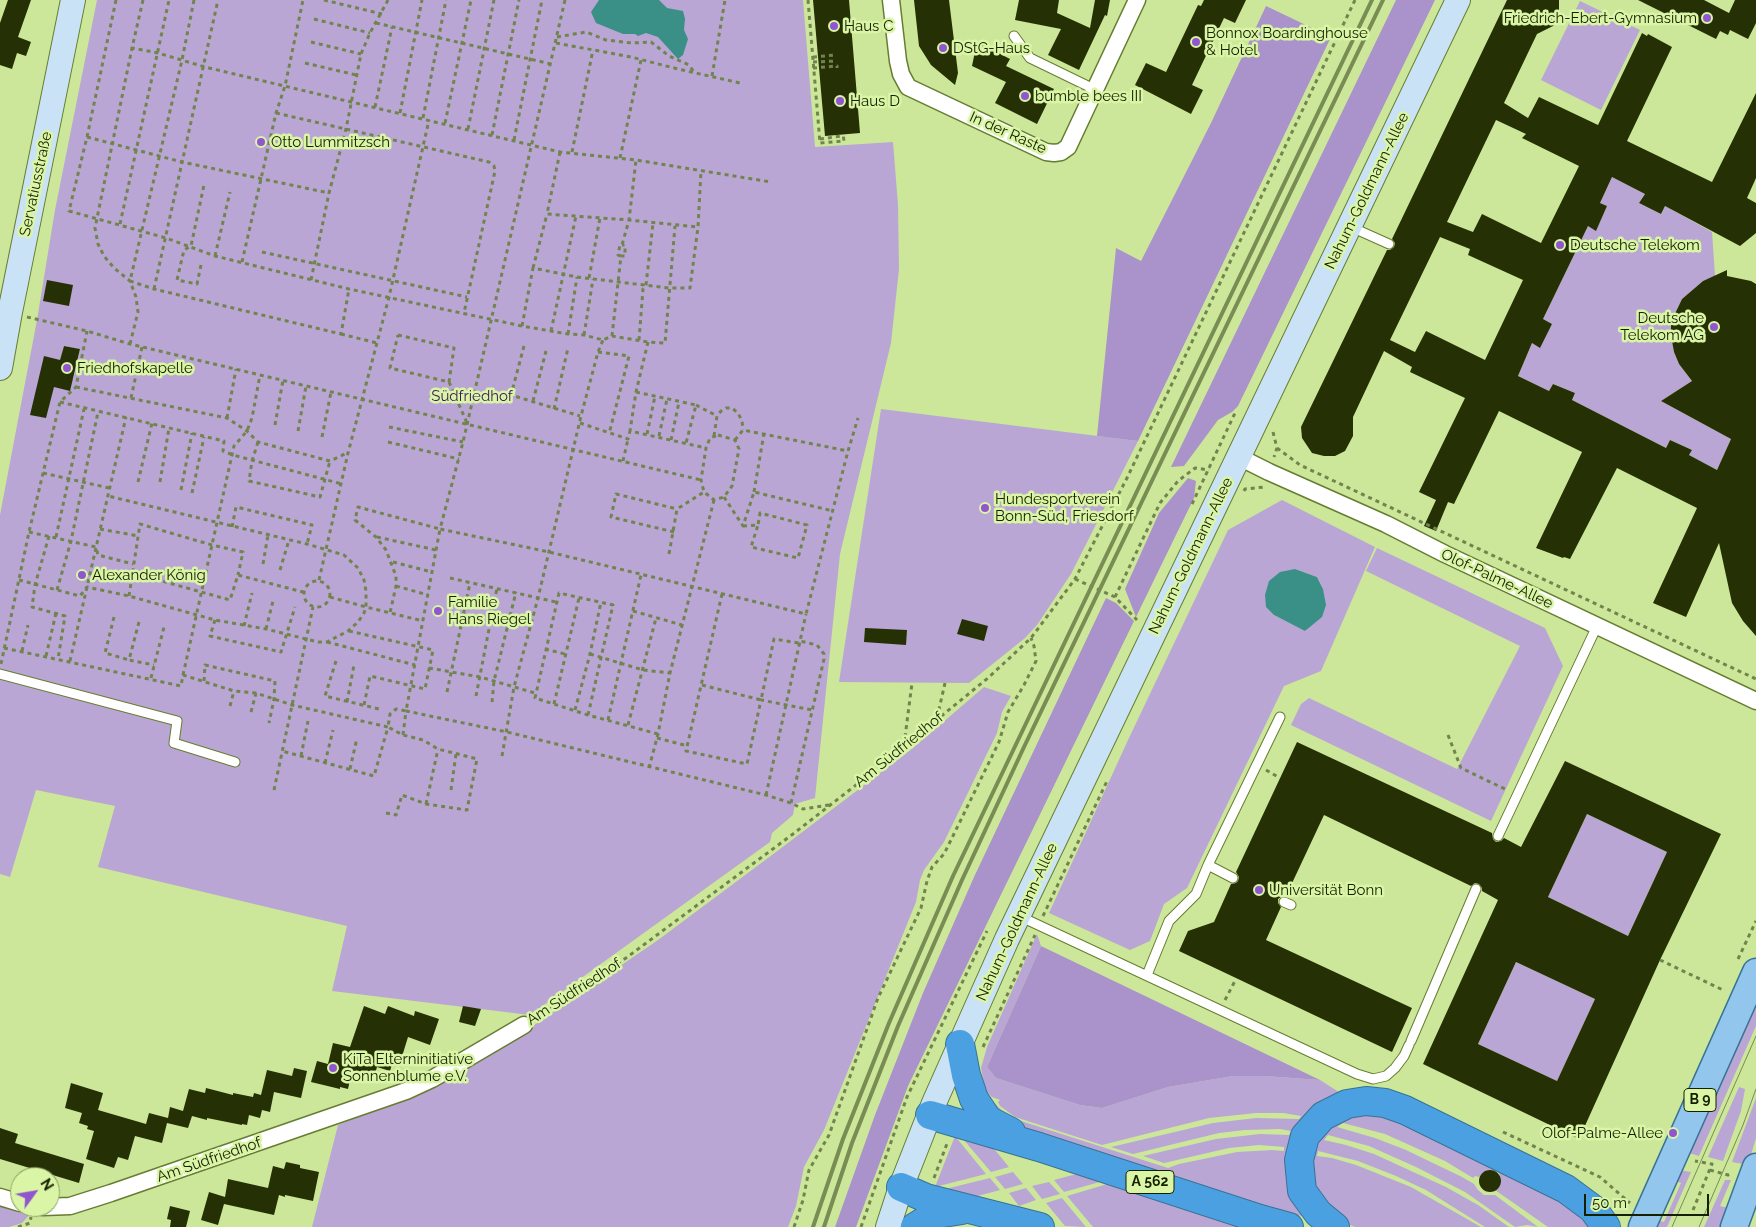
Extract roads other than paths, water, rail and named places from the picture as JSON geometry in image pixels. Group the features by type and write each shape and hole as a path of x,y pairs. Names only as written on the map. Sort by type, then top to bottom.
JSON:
{"highway":[{"path":"971,1048 966,1075 974,1099 988,1120 1039,1147"},
{"path":"1334,1227 1318,1213 1302,1191 1299,1160 1305,1136 1323,1116 1347,1104 1366,1101 1385,1103 1418,1116 1566,1189 1593,1209 1606,1227"},
{"name":"A 562","path":"930,1115 1039,1147 1260,1220 1289,1227"},
{"path":"901,1187 926,1198 1040,1227"},
{"path":"915,1227 936,1214 971,1210"}],"main road":[{"name":"Servatiusstraße","path":"0,368 6,314 73,0"},
{"name":"Nahum-Goldmann-Allee","path":"888,1227 901,1187 930,1115 971,1048 1239,457 1458,0"},
{"name":"B 9","path":"1642,1227 1756,972"},
{"path":"1734,1227 1756,1167"}],"street":[{"name":"In der Raste","path":"891,0 898,61 901,74 908,86 1046,152 1054,154 1068,147 1137,0"},
{"name":"Olof-Palme-Allee","path":"1239,457 1386,524 1445,554 1756,701"},
{"name":"Am Südfriedhof","path":"60,1208 111,1194 406,1091 432,1079 524,1025"}],"lane":[{"path":"1014,36 1030,58 1096,90"},
{"path":"1350,227 1389,244"},
{"path":"1498,836 1597,626"},
{"path":"0,674 177,721 174,743 235,762"},
{"path":"1147,975 1169,921 1196,894 1208,865 1280,717"},
{"path":"1208,865 1234,878"},
{"path":"1029,920 1357,1074 1373,1079 1386,1076 1404,1056 1476,889"}],"water":[{"path":"599,0 659,0 667,8 683,11 685,19 684,30 688,39 683,55 678,59 658,37 646,33 638,36 635,34 623,34 596,23 591,12"},
{"path":"1295,569 1317,577 1323,589 1326,605 1322,617 1305,631 1274,615 1266,607 1265,595 1269,581 1280,572"}],"tram line":[{"path":"1672,1227 1756,1036"},
{"path":"1699,1227 1743,1125 1756,1089"}],"railway":[{"path":"813,1227 843,1139 889,1023 953,876 1372,0"},
{"path":"824,1227 852,1143 898,1026 962,880 1383,0"}],"place":[{"name":"Friedrich-Ebert-Gymnasium","path":"1707,18"},
{"name":"Haus C","path":"834,26"},
{"name":"Bonnox Boardinghouse & Hotel","path":"1196,42"},
{"name":"DStG-Haus","path":"943,48"},
{"name":"bumble bees III","path":"1025,96"},
{"name":"Haus D","path":"840,101"},
{"name":"Otto Lummitzsch","path":"261,142"},
{"name":"Deutsche Telekom","path":"1560,245"},
{"name":"Deutsche Telekom AG","path":"1714,327"},
{"name":"Friedhofskapelle","path":"67,368"},
{"name":"Hundesportverein Bonn-Süd, Friesdorf","path":"985,508"},
{"name":"Alexander König","path":"82,575"},
{"name":"Familie Hans Riegel","path":"438,611"},
{"name":"Universität Bonn","path":"1259,890"},
{"name":"KiTa Elterninitiative Sonnenblume e.V.","path":"333,1068"},
{"name":"Olof-Palme-Allee","path":"1673,1133"}],"park label":[{"name":"Südfriedhof","path":"472,396"}]}
